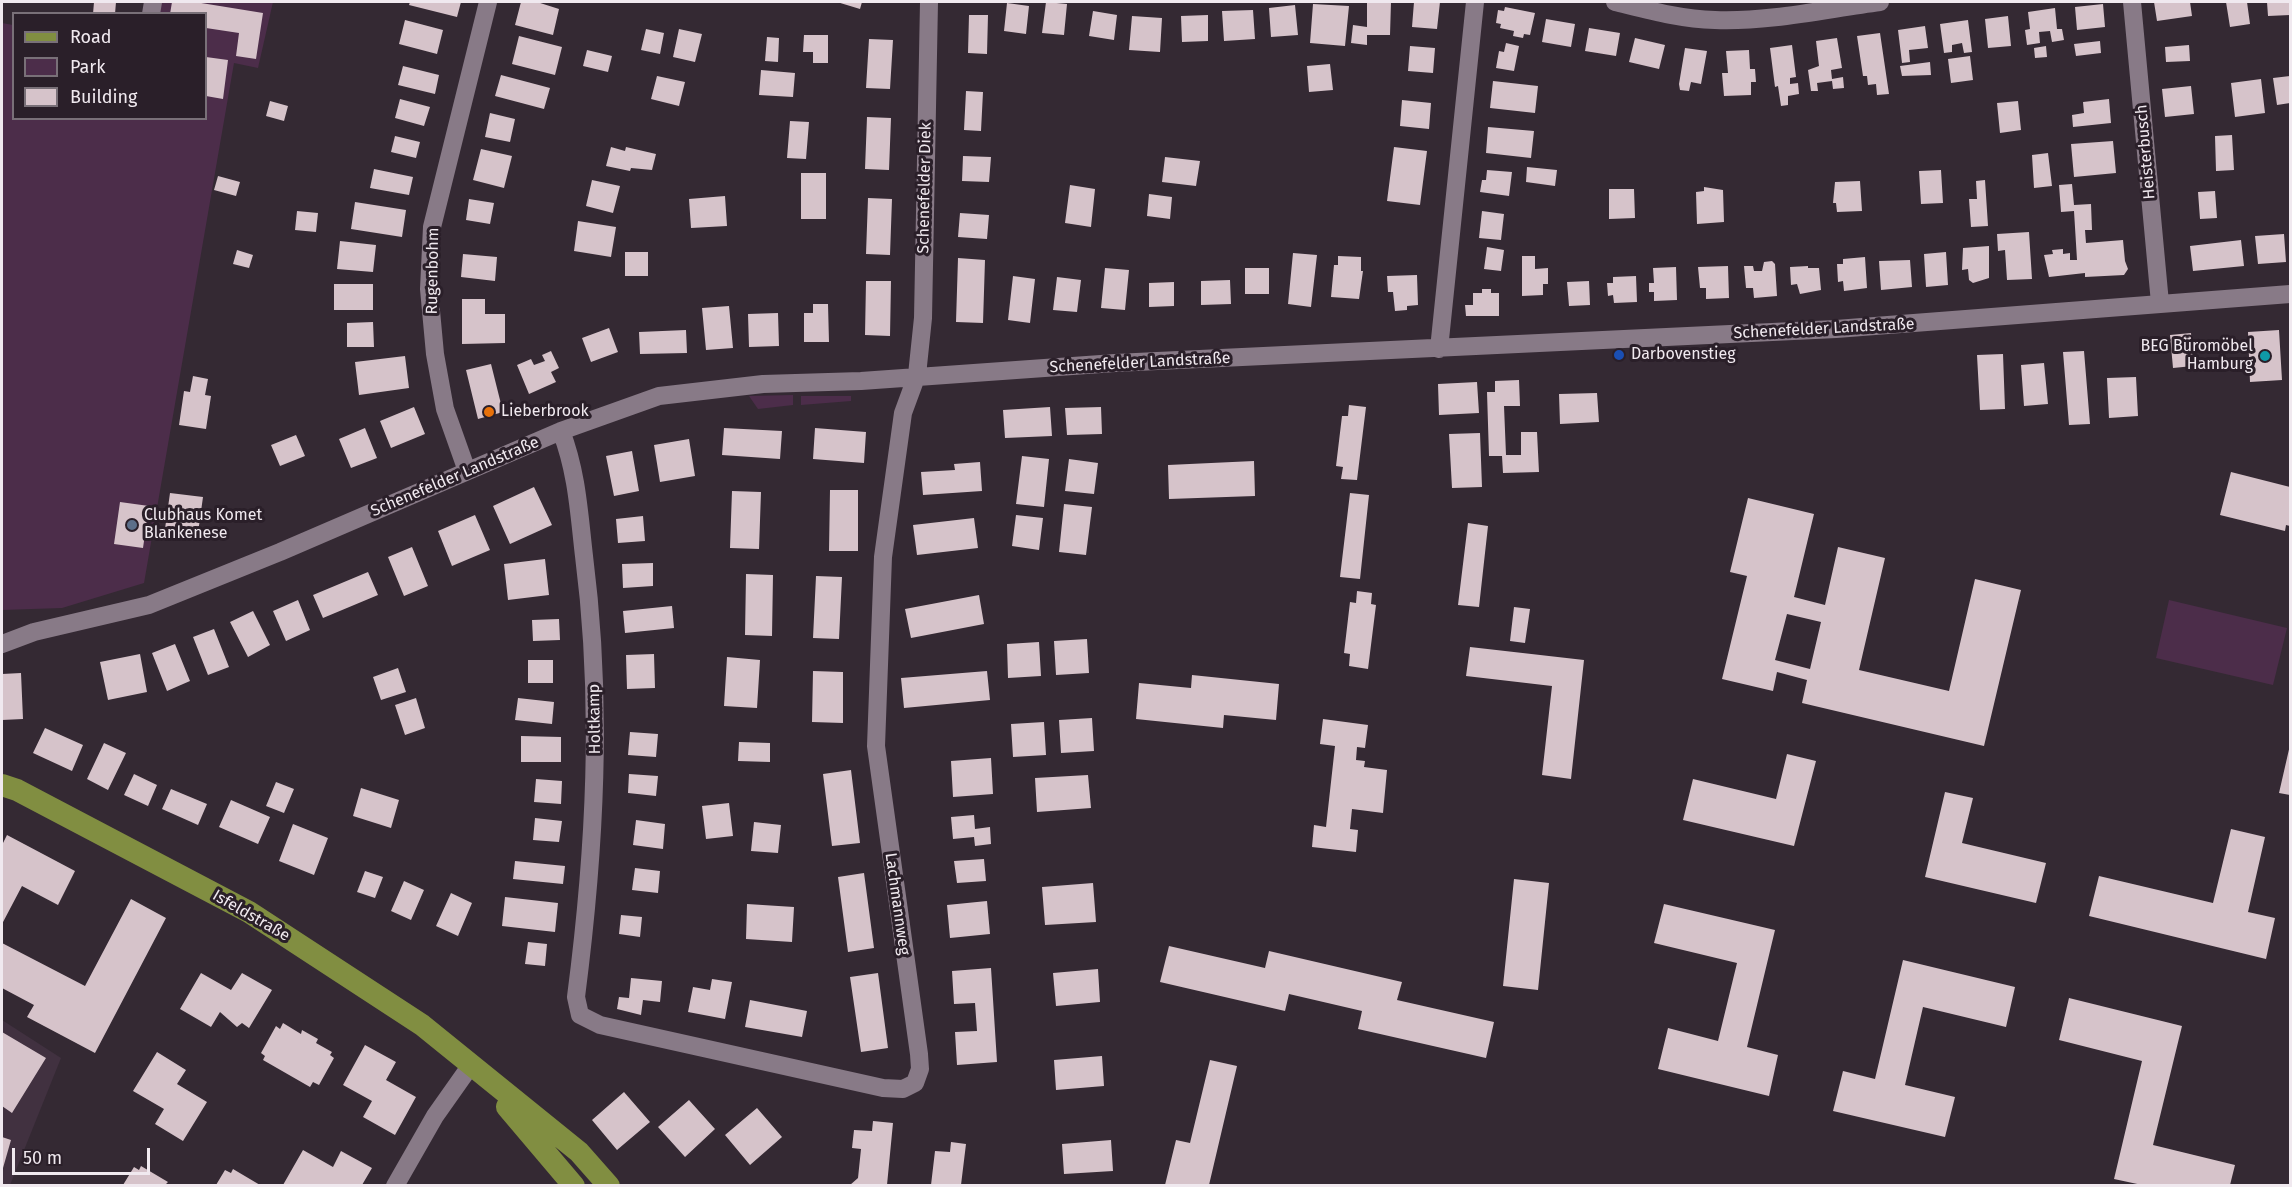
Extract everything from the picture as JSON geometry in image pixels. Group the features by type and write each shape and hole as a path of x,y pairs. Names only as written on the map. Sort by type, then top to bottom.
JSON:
{"main road":[{"name":"Isfeldstraße","path":"7,784 249,912 422,1025 579,1152 609,1185"},
{"name":"Isfeldstraße","path":"471,1065 574,1185"}],"street":[{"name":"Rugenbohm","path":"467,471 446,409 435,354 430,279 432,227 488,2"},
{"name":"Schenefelder Diek","path":"917,375 923,318 929,2"},
{"path":"1438,349 1475,2"},
{"path":"1615,2 1685,18 1725,20 1755,19 1880,2"},
{"name":"Heisterbusch","path":"2132,2 2160,303"},
{"name":"Schenefelder Landstraße","path":"2,644 34,632 149,604 280,552 561,431 659,396 763,384 852,381 917,375 1872,327 2290,294"},
{"name":"Lachmannweg","path":"576,1008 580,1015 600,1025 884,1088 903,1089 915,1083 920,1069 919,1054 876,746 883,557 903,413 917,375"},
{"name":"Holtkamp","path":"561,431 576,480 590,610 596,725 592,849 576,1008"},
{"name":"Schenefelder Landstraße","path":"2,635 34,632"},
{"path":"396,1185 435,1116 471,1065"}],"shaded area":[{"path":"2,1020 61,1058 10,1185 2,1185"}],"green space":[{"path":"159,2 273,2 258,68 234,63 144,583 62,608 2,610 2,23 12,25 12,120 207,120 207,12 157,12"},
{"path":"793,395 793,405 758,409 749,396"},
{"path":"801,396 851,396 851,401 801,405"},
{"path":"2169,600 2287,628 2273,685 2156,658"}],"building":[{"path":"94,2 116,2 115,12 93,12"},
{"path":"172,2 195,2 263,13 256,59 236,56 239,33 207,28 207,12 170,12"},
{"path":"410,2 461,2 457,17 409,5"},
{"path":"521,2 537,2 559,9 553,35 515,25"},
{"path":"837,2 862,2 860,9"},
{"path":"1046,2 1067,4 1064,35 1042,33"},
{"path":"1367,2 1391,2 1390,35 1367,35 1367,45 1351,43 1353,25 1367,27"},
{"path":"1414,2 1440,2 1437,29 1412,27"},
{"path":"2154,2 2190,2 2192,16 2157,21"},
{"path":"2226,2 2247,2 2250,24 2230,27"},
{"path":"2267,2 2290,2 2290,15 2268,16"},
{"path":"1007,3 1029,6 1026,34 1004,31"},
{"path":"1313,4 1349,6 1345,46 1310,43"},
{"path":"2103,4 2105,27 2077,30 2075,7"},
{"path":"1295,5 1298,35 1271,37 1269,8"},
{"path":"1505,7 1535,13 1530,35 1524,34 1523,38 1513,36 1514,31 1500,28 1501,24 1496,23 1498,10 1504,11"},
{"path":"2055,8 2057,29 2062,29 2064,40 2052,42 2050,31 2039,32 2040,43 2027,45 2025,30 2030,29 2028,12"},
{"path":"1253,10 1255,39 1224,41 1222,11"},
{"path":"1093,11 1117,15 1114,40 1089,36"},
{"path":"969,15 988,15 987,54 968,53"},
{"path":"1208,15 1208,41 1182,42 1181,16"},
{"path":"1132,16 1162,18 1160,52 1129,50"},
{"path":"2008,16 2011,46 1988,48 1985,19"},
{"path":"1546,19 1575,24 1571,47 1542,42"},
{"path":"405,20 443,30 437,54 399,44"},
{"path":"1968,20 1972,52 1964,53 1962,43 1952,45 1952,52 1944,53 1940,24"},
{"path":"1925,26 1928,48 1909,50 1910,62 1902,63 1898,30"},
{"path":"1589,28 1620,33 1616,56 1585,51"},
{"path":"646,29 664,33 660,54 641,50"},
{"path":"679,29 702,34 695,62 673,57"},
{"path":"1880,33 1889,94 1877,95 1876,84 1868,85 1867,76 1863,76 1857,36"},
{"path":"804,35 828,35 828,63 813,63 813,52 803,52"},
{"path":"519,36 562,47 555,75 512,64"},
{"path":"767,37 779,38 778,62 765,61"},
{"path":"1635,38 1665,45 1659,69 1629,62"},
{"path":"1837,38 1842,68 1831,70 1832,79 1843,77 1844,88 1833,89 1832,81 1817,83 1818,91 1811,91 1808,70 1819,66 1816,41"},
{"path":"869,39 893,40 890,89 866,88"},
{"path":"2100,41 2101,53 2076,56 2074,44"},
{"path":"1506,43 1519,46 1514,71 1496,68 1499,51 1504,52"},
{"path":"1792,45 1796,77 1790,78 1790,84 1798,83 1799,94 1788,96 1788,105 1781,106 1778,86 1775,87 1770,48"},
{"path":"2189,45 2190,61 2166,62 2165,47"},
{"path":"1410,46 1435,48 1433,73 1408,71"},
{"path":"2046,46 2047,57 2035,58 2034,48"},
{"path":"1685,48 1707,51 1701,84 1691,82 1689,91 1680,90 1679,84"},
{"path":"587,50 612,56 608,72 583,66"},
{"path":"1749,50 1750,69 1755,69 1756,82 1751,82 1751,95 1724,96 1722,73 1728,73 1726,51"},
{"path":"1970,56 1973,80 1951,83 1948,59"},
{"path":"207,57 228,60 223,99 207,96"},
{"path":"1930,62 1931,75 1902,76 1900,66"},
{"path":"1330,64 1333,90 1309,92 1307,66"},
{"path":"403,66 439,75 435,94 398,85"},
{"path":"761,70 795,73 793,97 759,95"},
{"path":"501,75 550,88 544,109 495,96"},
{"path":"657,76 685,82 679,106 651,99"},
{"path":"2290,76 2290,103 2277,105 2273,78"},
{"path":"2261,79 2265,113 2235,117 2231,83"},
{"path":"1493,81 1538,86 1535,113 1490,108"},
{"path":"2191,86 2194,114 2165,117 2162,89"},
{"path":"966,91 983,92 981,131 964,130"},
{"path":"400,99 430,107 424,126 395,118"},
{"path":"2109,99 2111,123 2073,127 2072,115 2084,113 2083,102"},
{"path":"1402,100 1431,103 1429,129 1400,126"},
{"path":"270,101 288,106 284,121 266,116"},
{"path":"2018,101 2021,130 2000,133 1997,103"},
{"path":"490,113 515,119 510,142 485,137"},
{"path":"867,117 891,118 889,170 865,169"},
{"path":"790,121 809,122 806,159 787,158"},
{"path":"1488,127 1534,131 1531,158 1486,153"},
{"path":"2232,135 2234,170 2216,171 2215,136"},
{"path":"395,136 420,142 416,158 391,152"},
{"path":"2113,141 2116,173 2074,177 2071,144"},
{"path":"611,147 625,151 626,147 656,154 652,170 631,168 630,171 606,166"},
{"path":"1394,147 1427,151 1420,205 1387,201"},
{"path":"481,149 512,156 504,188 473,180"},
{"path":"2048,153 2052,186 2034,188 2032,155"},
{"path":"963,156 991,157 989,182 962,181"},
{"path":"1165,157 1200,161 1196,186 1162,182"},
{"path":"1527,167 1557,170 1555,186 1526,182"},
{"path":"374,169 413,177 409,195 370,188"},
{"path":"1487,170 1512,172 1509,196 1480,192 1482,180 1486,180"},
{"path":"1941,170 1943,203 1921,204 1919,171"},
{"path":"801,173 826,173 826,219 801,219"},
{"path":"218,176 240,182 236,196 214,190"},
{"path":"592,180 620,186 613,213 586,206"},
{"path":"1985,180 1988,226 1971,227 1969,199 1977,199 1976,181"},
{"path":"1860,181 1862,211 1837,212 1836,203 1833,203 1835,182"},
{"path":"2072,184 2074,205 2091,204 2092,230 2085,230 2086,243 2123,240 2128,269 2124,275 2085,277 2085,273 2049,277 2044,255 2053,254 2052,250 2063,249 2063,254 2070,253 2070,260 2077,260 2074,211 2061,212 2059,185"},
{"path":"1070,185 1095,189 1091,227 1065,223"},
{"path":"1704,187 1723,190 1724,222 1697,224 1696,192 1704,191"},
{"path":"1609,189 1634,189 1635,218 1609,219"},
{"path":"2215,191 2217,218 2200,219 2198,192"},
{"path":"1149,194 1172,197 1170,219 1147,216"},
{"path":"725,196 727,226 691,228 689,199"},
{"path":"868,198 892,199 890,255 866,254"},
{"path":"469,199 494,203 490,224 466,220"},
{"path":"355,202 406,210 402,237 351,229"},
{"path":"297,211 318,213 316,232 295,230"},
{"path":"1482,211 1504,214 1501,240 1479,238"},
{"path":"960,213 989,215 987,239 958,237"},
{"path":"578,221 616,227 611,257 574,251"},
{"path":"2029,232 2032,279 2007,280 2005,250 1998,251 1997,234"},
{"path":"2284,234 2286,262 2258,264 2255,236"},
{"path":"2241,240 2244,266 2193,271 2190,246"},
{"path":"340,241 376,245 373,272 337,269"},
{"path":"1989,246 1989,278 1973,283 1969,280 1968,269 1962,270 1963,248"},
{"path":"1487,247 1504,250 1501,271 1484,269"},
{"path":"237,250 253,255 249,268 233,264"},
{"path":"625,252 648,252 648,276 625,276"},
{"path":"1946,252 1948,285 1926,287 1924,254"},
{"path":"1293,253 1317,255 1311,307 1288,304"},
{"path":"463,254 497,257 495,281 461,277"},
{"path":"1338,256 1361,257 1361,271 1363,271 1359,299 1331,297 1334,265 1338,265"},
{"path":"1522,256 1535,256 1535,269 1548,268 1548,284 1543,284 1543,295 1522,296"},
{"path":"1865,257 1867,288 1844,291 1843,281 1838,282 1837,264 1843,264 1843,259"},
{"path":"958,258 985,260 983,323 956,322"},
{"path":"1910,260 1912,287 1881,290 1879,261"},
{"path":"1772,261 1775,264 1777,296 1754,298 1753,288 1746,288 1744,266 1753,266 1754,271 1762,271 1764,262"},
{"path":"1728,266 1729,298 1706,299 1706,288 1700,288 1698,267"},
{"path":"1808,266 1808,268 1819,268 1821,290 1800,294 1797,284 1791,285 1790,267"},
{"path":"1676,267 1677,300 1654,301 1654,292 1649,292 1649,283 1654,283 1653,268"},
{"path":"1105,268 1129,270 1125,310 1101,308"},
{"path":"1245,268 1269,268 1269,294 1245,294"},
{"path":"1417,275 1418,305 1407,306 1407,310 1395,311 1393,292 1388,292 1387,276"},
{"path":"1013,276 1035,279 1030,323 1008,320"},
{"path":"1636,276 1637,302 1614,303 1613,295 1608,296 1607,283 1613,283 1613,277"},
{"path":"1057,277 1081,280 1077,312 1053,310"},
{"path":"1230,280 1231,304 1201,305 1201,281"},
{"path":"866,281 891,281 890,336 865,335"},
{"path":"1589,281 1590,305 1569,306 1567,282"},
{"path":"1174,282 1174,306 1149,307 1149,283"},
{"path":"334,284 373,284 373,310 334,310"},
{"path":"1482,289 1491,289 1491,293 1499,293 1499,316 1466,316 1465,305 1473,305 1473,293 1482,293"},
{"path":"462,299 485,299 485,314 505,314 505,343 462,344"},
{"path":"813,304 828,304 829,342 804,342 804,313 813,313"},
{"path":"729,306 733,348 706,350 702,308"},
{"path":"778,313 779,346 749,347 748,314"},
{"path":"373,322 374,347 347,347 347,323"},
{"path":"609,328 618,352 591,362 582,338"},
{"path":"686,330 687,353 640,354 639,332"},
{"name":"BEG Büromöbel Hamburg","path":"2279,330 2282,380 2250,382 2248,332"},
{"path":"2191,333 2193,366 2173,368 2170,335"},
{"path":"551,351 559,368 551,372 556,382 529,394 517,365 531,359 534,365 545,361 542,355"},
{"path":"2084,351 2090,424 2069,425 2063,352"},
{"path":"2003,354 2005,409 1980,410 1977,355"},
{"path":"405,356 409,388 359,395 355,362"},
{"path":"2044,363 2048,404 2024,406 2021,365"},
{"path":"491,364 503,412 478,419 466,370"},
{"path":"193,376 208,379 205,395 211,396 206,429 179,425 184,391 190,392"},
{"path":"2136,377 2138,416 2109,418 2107,378"},
{"path":"1519,380 1520,406 1504,406 1506,455 1521,455 1521,432 1537,432 1539,472 1503,473 1502,456 1489,456 1487,392 1495,392 1495,381"},
{"path":"1477,382 1479,413 1439,415 1438,384"},
{"path":"1597,393 1599,422 1560,424 1559,394"},
{"path":"1349,405 1366,407 1357,480 1341,479 1343,467 1336,466 1342,416 1348,416"},
{"path":"414,407 425,434 391,448 380,421"},
{"path":"1050,407 1052,436 1005,438 1003,410"},
{"path":"1101,407 1102,434 1067,435 1065,408"},
{"path":"365,428 377,458 351,468 339,439"},
{"path":"724,428 782,431 780,459 722,455"},
{"path":"815,428 866,432 864,463 813,459"},
{"path":"1480,433 1482,487 1452,488 1449,434"},
{"path":"296,435 305,456 280,466 271,445"},
{"path":"689,439 695,476 660,482 654,445"},
{"path":"632,451 639,491 614,496 606,456"},
{"path":"1022,456 1049,459 1044,507 1016,504"},
{"path":"1069,459 1098,463 1094,494 1065,491"},
{"path":"1254,461 1255,496 1169,499 1168,465"},
{"path":"980,462 982,491 923,495 921,472 955,470 954,464"},
{"path":"2231,472 2290,487 2290,526 2286,525 2285,531 2220,515"},
{"path":"534,487 552,525 510,544 493,506"},
{"path":"830,490 858,490 858,551 829,551"},
{"path":"732,491 761,492 759,549 730,548"},
{"path":"170,493 203,497 197,540 164,536"},
{"path":"1350,493 1369,495 1360,579 1340,577"},
{"path":"1748,498 1814,514 1794,597 1825,605 1838,547 1885,558 1859,670 1949,691 1975,579 2021,590 1984,746 1802,703 1807,680 1777,672 1773,691 1722,679 1747,576 1730,572","holes":["1787,614 1821,622 1810,669 1775,660"]},
{"name":"Clubhaus Komet Blankenese","path":"120,502 149,506 143,548 114,544"},
{"path":"1064,504 1092,507 1086,555 1059,552"},
{"path":"475,515 490,550 452,566 438,531"},
{"path":"1016,515 1043,518 1039,550 1012,546"},
{"path":"643,516 645,541 618,543 616,519"},
{"path":"974,518 978,548 917,555 913,525"},
{"path":"1468,523 1488,526 1479,607 1458,605"},
{"path":"412,547 428,586 404,596 388,557"},
{"path":"545,559 549,595 508,600 504,564"},
{"path":"653,563 653,586 623,588 622,564"},
{"path":"368,572 378,595 323,618 313,595"},
{"path":"746,574 773,575 772,636 745,635"},
{"path":"816,576 842,577 839,639 813,638"},
{"path":"1357,591 1372,593 1371,604 1376,605 1368,669 1349,666 1350,654 1344,653 1350,602 1356,603"},
{"path":"979,595 984,624 911,638 905,609"},
{"path":"298,600 310,630 286,641 273,611"},
{"path":"672,606 674,628 625,633 623,611"},
{"path":"1514,607 1530,609 1525,643 1510,641"},
{"path":"253,611 270,645 248,657 230,622"},
{"path":"559,619 560,640 533,641 532,620"},
{"path":"214,629 229,667 208,675 193,637"},
{"path":"1087,639 1089,673 1056,675 1054,641"},
{"path":"1039,642 1041,676 1008,678 1007,644"},
{"path":"175,644 190,681 167,691 152,653"},
{"path":"1470,647 1584,660 1571,779 1542,775 1552,686 1466,676"},
{"path":"140,654 147,692 108,700 100,662"},
{"path":"654,654 655,688 627,689 626,655"},
{"path":"727,657 760,660 757,708 724,706"},
{"path":"528,660 553,660 553,683 528,683"},
{"path":"398,668 406,692 381,700 373,677"},
{"path":"813,671 843,672 843,723 812,722"},
{"path":"987,671 990,700 904,708 901,678"},
{"path":"21,673 23,719 2,720 2,674"},
{"path":"1192,675 1279,684 1276,720 1224,715 1223,728 1136,719 1139,683 1191,688"},
{"path":"416,698 425,728 405,735 395,705"},
{"path":"518,698 554,702 552,724 515,720"},
{"path":"1092,718 1094,751 1061,753 1059,720"},
{"path":"1323,719 1368,725 1365,748 1357,747 1356,760 1365,761 1364,767 1387,770 1383,813 1352,809 1350,829 1358,830 1356,852 1312,847 1314,825 1326,827 1335,746 1320,744"},
{"path":"1044,722 1046,755 1013,757 1011,724"},
{"path":"45,728 83,745 72,771 33,753"},
{"path":"630,732 658,734 656,757 628,755"},
{"path":"521,736 561,737 561,762 521,762"},
{"path":"739,742 770,743 770,762 738,761"},
{"path":"104,743 126,753 108,790 87,779"},
{"path":"2290,745 2290,795 2279,793"},
{"path":"1787,754 1816,761 1794,846 1683,820 1693,779 1776,799"},
{"path":"991,758 993,794 953,797 951,761"},
{"path":"851,770 860,843 832,846 823,774"},
{"path":"134,774 157,785 148,806 124,795"},
{"path":"629,774 658,776 656,796 628,793"},
{"path":"1088,775 1091,808 1037,812 1035,778"},
{"path":"536,779 562,781 561,804 534,802"},
{"path":"276,782 294,789 284,813 266,806"},
{"path":"361,788 399,800 391,828 353,816"},
{"path":"171,789 207,804 198,825 162,809"},
{"path":"1945,792 1973,798 1962,843 2046,863 2036,903 1925,877"},
{"path":"231,800 270,817 258,844 219,827"},
{"path":"729,803 733,836 706,839 702,806"},
{"path":"974,815 975,829 990,827 991,844 975,846 974,837 953,839 951,817"},
{"path":"535,818 562,821 559,842 533,840"},
{"path":"636,820 665,824 663,849 633,845"},
{"path":"754,822 781,825 778,853 751,851"},
{"path":"293,824 328,838 314,875 279,861"},
{"path":"2231,829 2265,837 2248,912 2275,918 2266,959 2089,916 2099,876 2213,903"},
{"path":"7,835 75,871 58,905 22,886 2,924 2,845"},
{"path":"984,859 986,881 957,883 954,861"},
{"path":"515,861 565,866 563,884 513,879"},
{"path":"635,868 660,871 658,893 632,890"},
{"path":"365,871 383,877 375,898 357,892"},
{"path":"864,873 874,948 848,952 838,877"},
{"path":"1514,879 1549,883 1538,990 1503,986"},
{"path":"404,881 424,890 411,920 391,911"},
{"path":"1093,883 1096,922 1045,925 1042,887"},
{"path":"451,893 472,903 458,936 436,926"},
{"path":"505,897 558,903 555,932 502,926"},
{"path":"131,899 166,918 95,1053 27,1017 34,1005 2,988 2,943 85,986"},
{"path":"987,901 990,934 950,938 947,905"},
{"path":"747,904 794,907 792,942 746,939"},
{"path":"1664,904 1775,930 1747,1047 1778,1055 1769,1096 1658,1069 1668,1028 1718,1041 1737,963 1654,943"},
{"path":"621,915 642,917 640,937 619,934"},
{"path":"528,942 547,944 545,966 525,964"},
{"path":"1169,946 1265,968 1269,951 1402,982 1397,1000 1494,1022 1486,1058 1358,1029 1362,1011 1289,994 1285,1011 1160,982"},
{"path":"1903,960 2015,987 2006,1027 1923,1007 1905,1085 1955,1097 1945,1137 1833,1111 1843,1071 1875,1079"},
{"path":"991,968 997,1062 957,1065 955,1032 977,1031 975,1003 954,1004 952,971"},
{"path":"1098,969 1100,1002 1056,1006 1053,973"},
{"path":"201,973 231,990 242,973 272,990 249,1028 242,1023 237,1027 220,1012 211,1027 180,1009"},
{"path":"878,973 888,1048 861,1052 850,977"},
{"path":"631,978 662,981 660,1002 643,1000 641,1015 617,1009 619,997 629,998"},
{"path":"712,979 732,982 725,1019 688,1012 693,987 710,990"},
{"path":"2069,998 2182,1026 2153,1145 2235,1165 2230,1185 2142,1185 2114,1179 2142,1061 2059,1040"},
{"path":"750,1000 807,1011 802,1037 745,1027"},
{"path":"283,1023 301,1034 302,1030 318,1039 316,1043 332,1052 330,1055 334,1058 319,1085 313,1082 310,1087 263,1060 265,1056 261,1053 276,1026 280,1029"},
{"path":"2,1032 46,1058 12,1113 2,1106"},
{"path":"365,1045 396,1062 386,1080 416,1097 395,1135 363,1117 372,1101 343,1085"},
{"path":"157,1052 186,1070 177,1084 207,1102 183,1141 155,1124 164,1109 133,1091"},
{"path":"1102,1056 1104,1086 1056,1090 1054,1060"},
{"path":"1210,1060 1237,1066 1209,1185 1165,1185 1176,1140 1190,1143"},
{"path":"624,1092 650,1122 617,1150 592,1120"},
{"path":"689,1100 715,1129 685,1157 658,1127"},
{"path":"757,1108 782,1137 750,1165 725,1135"},
{"path":"873,1121 893,1123 887,1185 850,1185 858,1178 861,1149 852,1148 854,1130 872,1131"},
{"path":"2,1137 11,1140 3,1168 2,1168"},
{"path":"1111,1140 1113,1171 1064,1174 1062,1144"},
{"path":"951,1142 966,1144 961,1185 931,1185 935,1151 950,1152"},
{"path":"303,1150 333,1167 341,1151 372,1168 362,1185 283,1185"},
{"path":"141,1166 168,1182 165,1185 123,1185 134,1167 139,1170"},
{"path":"233,1169 260,1185 216,1185 225,1170 231,1173"}],"place":[{"name":"Darbovenstieg","path":"1619,355"},
{"name":"BEG Büromöbel Hamburg","path":"2265,356"},
{"name":"Lieberbrook","path":"489,412"},
{"name":"Clubhaus Komet Blankenese","path":"132,525"}]}
